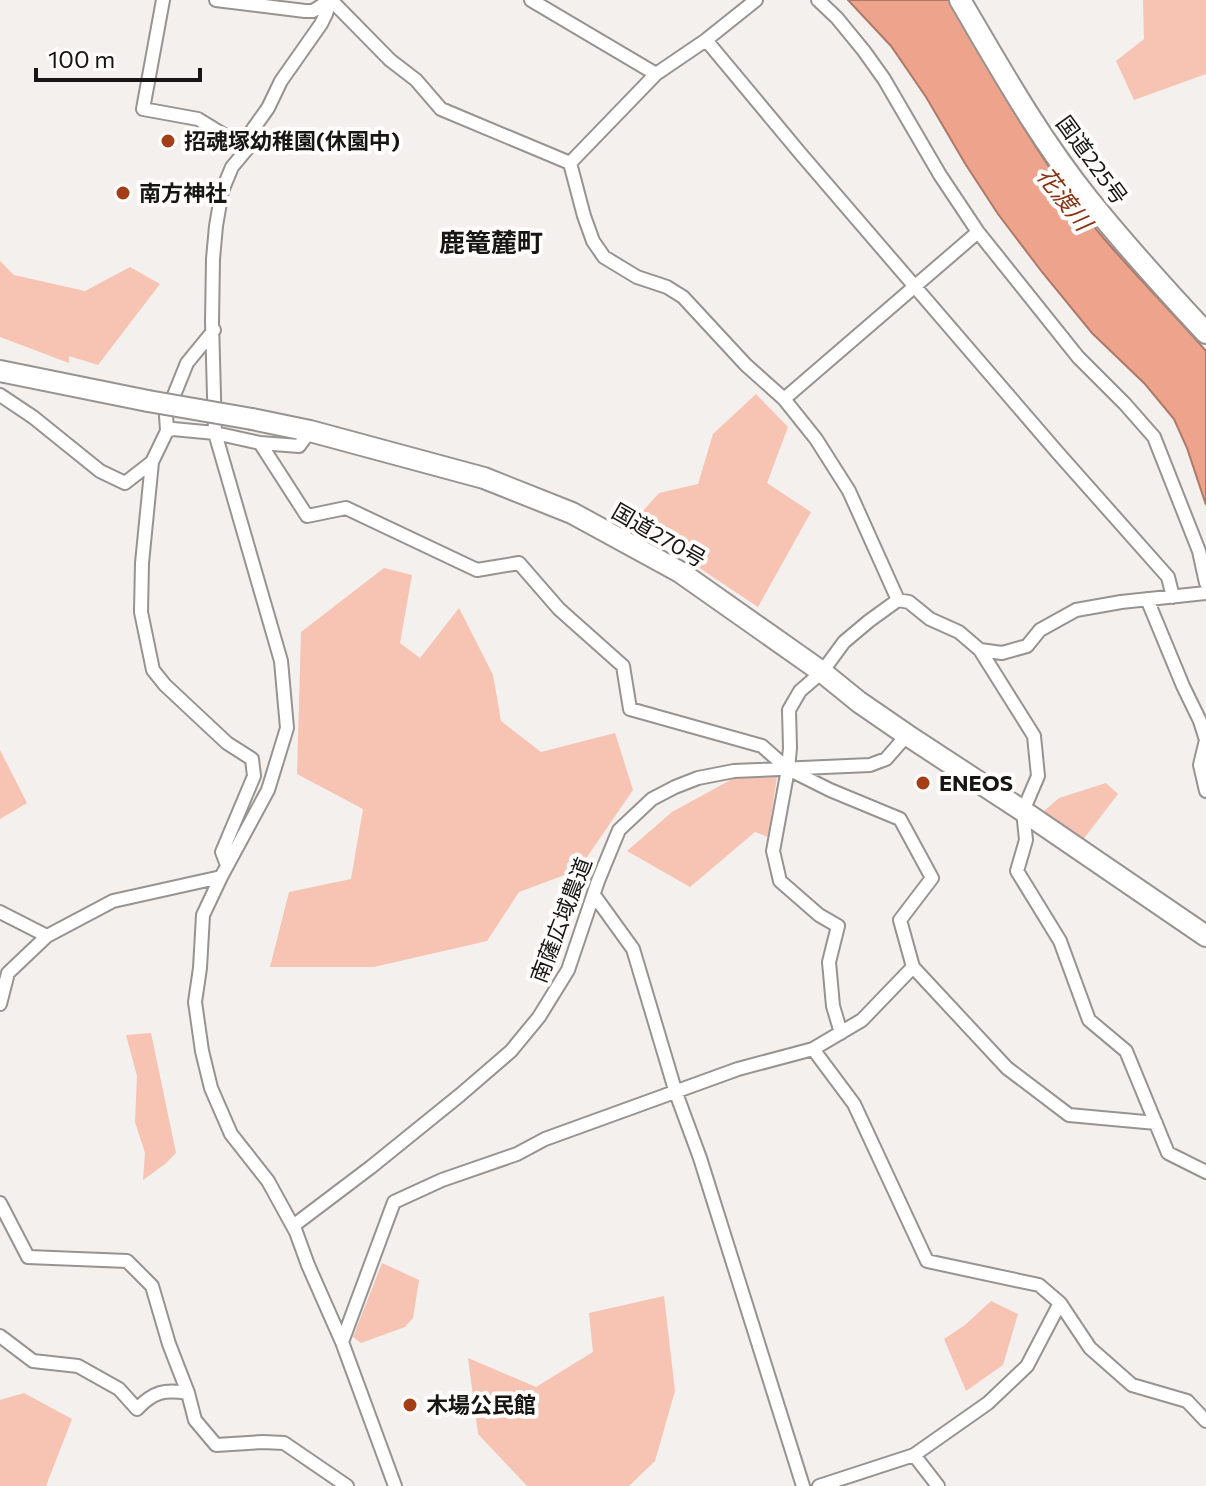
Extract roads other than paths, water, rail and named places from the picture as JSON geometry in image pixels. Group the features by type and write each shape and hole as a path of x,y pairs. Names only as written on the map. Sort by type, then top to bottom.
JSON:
{"highway":[{"name":"国道225号","path":"960,0 1024,107 1087,199 1206,333"},
{"name":"国道270号","path":"0,371 310,431 484,478 572,513 680,572 822,672 859,702 1206,936"}],"street":[{"path":"163,0 143,109 198,119 247,149"},
{"path":"216,0 313,11 330,0"},
{"path":"330,0 321,24 246,139 247,149 232,167 222,191 213,259 215,433 281,661 287,728 268,790 203,915 195,1002 211,1088 231,1134 268,1181 293,1226 342,1342 395,1486"},
{"path":"330,0 390,60 416,80 441,109 570,163"},
{"path":"531,0 656,74"},
{"path":"570,163 656,74 706,40 756,0"},
{"path":"818,0 855,40 884,79 940,175 978,232 1078,357 1154,437 1199,551 1206,583"},
{"path":"706,40 1058,453 1168,577 1173,597"},
{"path":"570,163 593,241 604,257 637,277 667,287 683,297 746,365 784,399 816,439 849,491 898,600"},
{"path":"784,399 978,232"},
{"path":"214,330 187,363 166,415 167,431 152,462 142,563 141,612 153,670 227,743 252,759 254,776 222,852 224,871"},
{"path":"0,395 33,417 100,471 125,483 152,462"},
{"path":"167,431 215,433 260,443 299,446 310,431"},
{"path":"260,443 307,516 346,508 477,570 519,563 559,609 623,666 630,709 762,746 788,769 900,819 932,878 900,920 913,967 1007,1068 1069,1115 1156,1123"},
{"path":"980,650 1002,653 1027,646 1040,630 1076,610 1206,593"},
{"path":"1147,599 1206,740 1200,765 1206,791"},
{"path":"841,1033 833,1006 829,962 838,926 819,915 780,881 773,851 788,769 789,710 800,691 822,672 844,642 898,600 909,602 930,619 959,632 980,650 1034,736 1038,776 1023,811 1026,840 1017,871 1060,941 1089,1020 1126,1051 1168,1153 1206,1172"},
{"name":"南薩広域農道","path":"293,1226 382,1158 511,1051 539,1017 563,978 619,830 652,799 698,778 734,771 870,765 886,759 907,735"},
{"path":"0,1004 8,973 47,936 113,901 224,871"},
{"path":"594,895 633,949 676,1093 700,1158 803,1486"},
{"path":"0,912 47,936"},
{"path":"342,1342 394,1202 442,1180 517,1154 545,1139 738,1069 813,1049 862,1020 913,967"},
{"path":"813,1049 854,1104 927,1261 1039,1285 1060,1303 1090,1348 1132,1385 1187,1401 1206,1421"},
{"path":"0,1203 28,1257 127,1261 152,1286 195,1420 216,1445 284,1443 347,1486"},
{"path":"819,1486 914,1455 988,1403 1027,1366 1060,1303"},
{"path":"0,1336 33,1361 78,1366 119,1389 137,1409 149,1395 172,1390 188,1393"},
{"path":"914,1455 938,1486"}],"water":[{"name":"花渡川","path":"848,0 951,0 1003,94 1061,184 1113,249 1206,351 1206,505 1174,419 1145,384 1092,333 1042,272 998,214 891,46"}],"place":[{"name":"招魂塚幼稚園(休園中)","path":"168,141"},
{"name":"南方神社","path":"123,193"},
{"name":"ENEOS","path":"923,783"},
{"name":"木場公民館","path":"410,1405"}],"district":[{"name":"鹿篭麓町","path":"491,243"}]}
